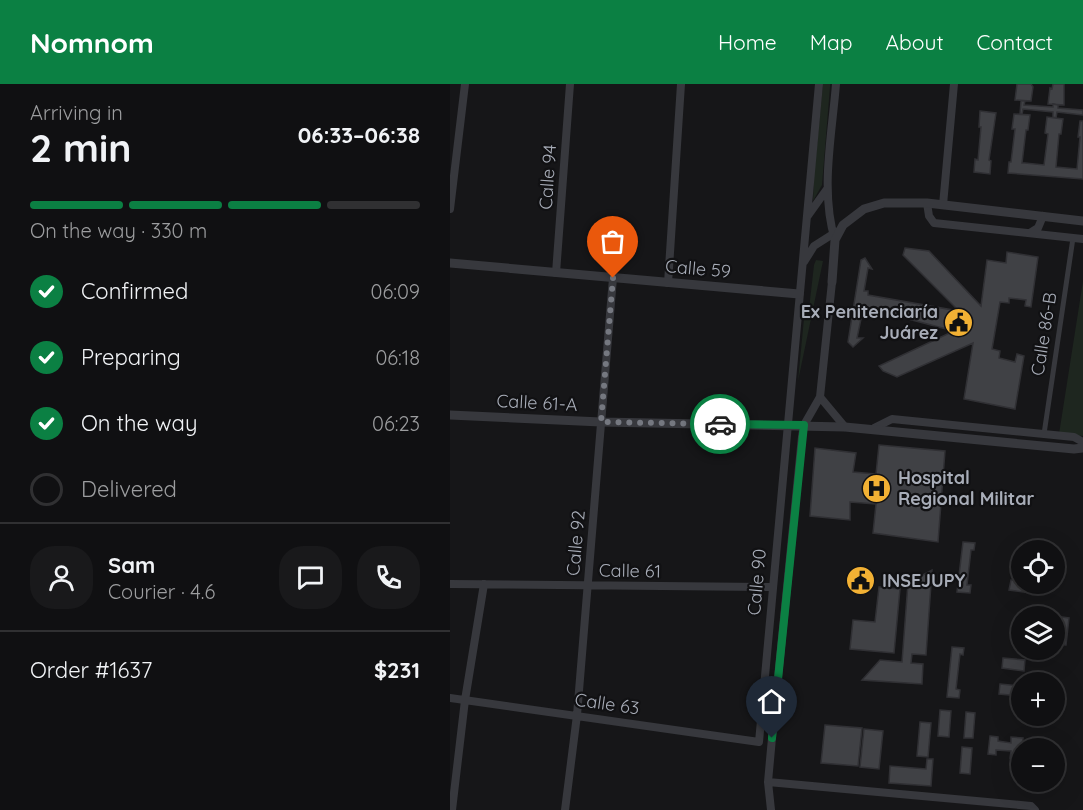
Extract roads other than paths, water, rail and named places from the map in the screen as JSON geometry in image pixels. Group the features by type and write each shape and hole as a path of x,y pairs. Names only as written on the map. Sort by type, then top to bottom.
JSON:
{"street":[{"path":"450,209 465,84"},
{"name":"Calle 94","path":"556,273 570,84"},
{"path":"668,283 681,84"},
{"name":"Calle 90","path":"759,742 819,84"},
{"name":"Calle 90","path":"771,810 768,782 804,425 820,397 832,282 836,235 827,189 836,84"},
{"path":"943,205 954,84"},
{"path":"806,218 827,189"},
{"path":"801,275 812,248 836,235 853,216 875,205 893,201 1083,220"},
{"path":"927,203 929,216 934,223 1083,239"},
{"path":"1029,233 1038,228 1043,216"},
{"name":"Calle 86-B","path":"1044,434 1073,238"},
{"name":"Calle 59","path":"450,263 799,294"},
{"name":"Calle 92","path":"565,810 577,715 613,278"},
{"path":"820,397 845,427"},
{"name":"Calle 61-A","path":"450,415 601,422 874,428 1074,450 1083,448"},
{"name":"Calle 61-A","path":"874,428 892,419 1074,437 1083,442"},
{"name":"Calle 61","path":"450,584 773,587"},
{"path":"452,810 465,700 483,584"},
{"name":"Calle 63","path":"450,698 759,742"},
{"path":"768,782 1033,808"}],"place":[{"name":"Ex Penitenciaría Juárez","path":"959,322"},
{"name":"Hospital Regional Militar","path":"877,488"},
{"name":"INSEJUPY","path":"861,581"}]}
